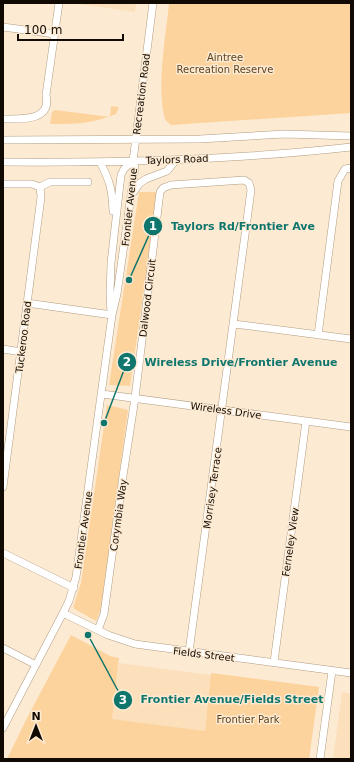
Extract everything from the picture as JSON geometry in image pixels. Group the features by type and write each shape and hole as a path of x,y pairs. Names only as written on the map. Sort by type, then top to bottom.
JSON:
{"street":[{"path":"3,119 33,118 44,111 48,102 46,95 59,3"},
{"name":"Recreation Road","path":"133,161 153,3"},
{"path":"3,27 55,34"},
{"name":"Taylors Road","path":"3,140 136,140 285,134 351,136"},
{"name":"Taylors Road","path":"3,162 176,160 241,157 351,147"},
{"path":"132,194 140,183 146,179 167,171 176,160"},
{"name":"Frontier Avenue","path":"3,728 63,613 74,588 78,568 112,315 117,294 132,194 135,168 133,161 124,169 121,175 114,231 110,295 112,315"},
{"path":"100,162 108,178 112,192 114,231"},
{"path":"318,335 338,181 345,169 351,168"},
{"name":"Dalwood Circuit","path":"135,398 160,197 163,188 166,185 244,180 251,186 234,324"},
{"path":"3,184 32,184 40,188 50,182 88,182"},
{"name":"Tuckeroo Road","path":"3,487 41,197 40,188"},
{"path":"27,303 112,315"},
{"path":"234,324 351,339"},
{"name":"Morrisey Terrace","path":"189,652 234,324"},
{"path":"3,349 21,352"},
{"name":"Wireless Drive","path":"102,394 351,427"},
{"name":"Corymbia Way","path":"98,630 104,614 135,398"},
{"name":"Ferneley View","path":"274,662 306,421"},
{"path":"3,553 74,588"},
{"name":"Fields Street","path":"63,613 122,641 134,644 351,673"},
{"path":"3,648 36,665"},
{"path":"320,759 332,671"}],"shaded area":[{"path":"72,3 136,3 135,12"},
{"path":"119,663 211,675 205,732 111,719"},
{"path":"342,692 351,694 351,759 333,759"}],"green space":[{"name":"Aintree Recreation Reserve","path":"169,3 351,3 351,113 171,125 165,119 161,93 162,62"},
{"path":"111,106 119,107 116,114 110,116"},
{"path":"55,110 108,117 83,123 50,124 52,112"},
{"path":"139,192 158,192 130,386 109,385"},
{"path":"107,405 128,410 101,609 96,621 73,608 81,583"},
{"name":"Frontier Park","path":"71,635 110,656 119,658 112,719 205,731 211,673 319,687 309,759 7,759"}],"place":[{"name":"Taylors Rd/Frontier Ave","path":"129,280"},
{"name":"Wireless Drive/Frontier Avenue","path":"104,423"},
{"name":"Frontier Avenue/Fields Street","path":"88,635"}]}
